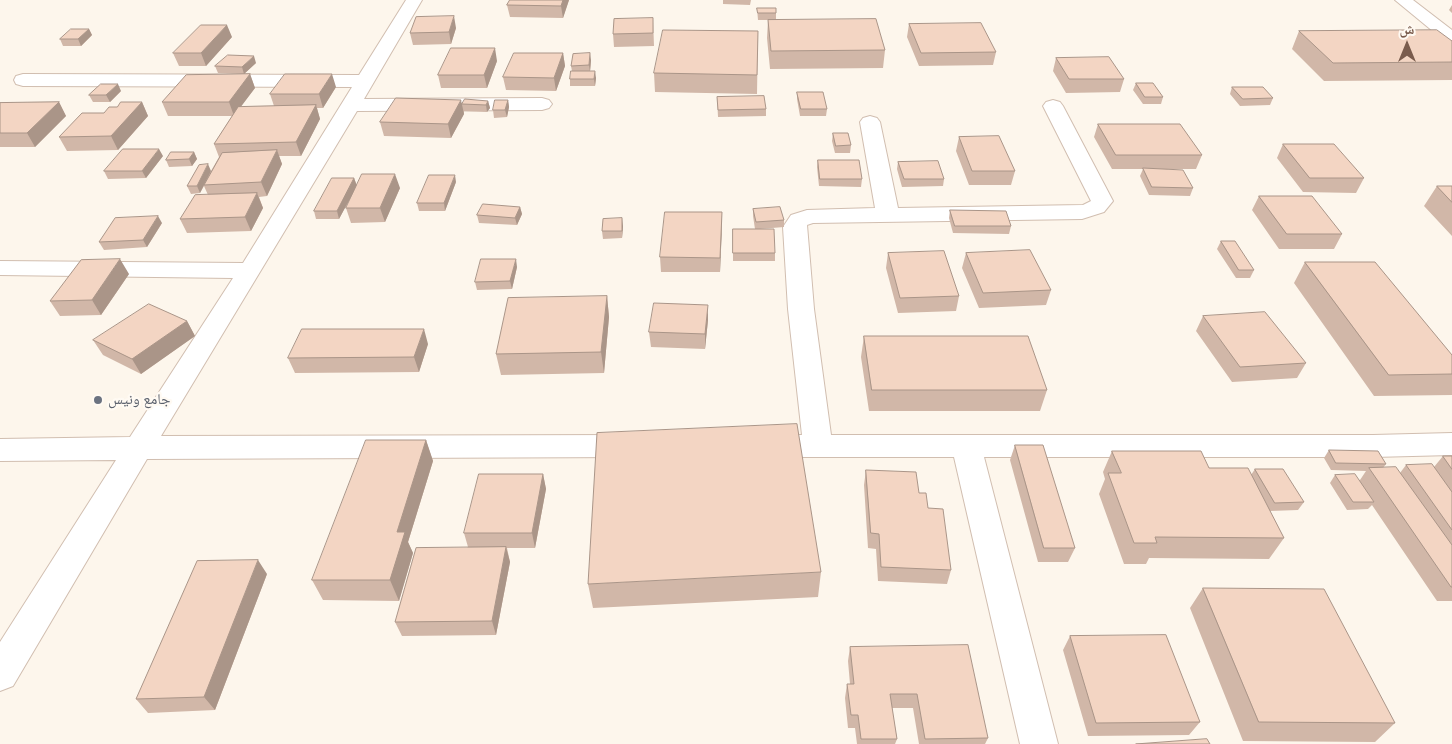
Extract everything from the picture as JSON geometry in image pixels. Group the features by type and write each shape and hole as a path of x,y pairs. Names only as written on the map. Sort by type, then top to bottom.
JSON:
{"street":[{"path":"0,674 250,271 414,0"},
{"path":"1403,0 1452,38"},
{"path":"23,80 364,81"},
{"path":"350,105 542,104"},
{"path":"818,446 802,309 796,223 802,218 814,216 1082,212 1093,210 1102,201 1052,106"},
{"path":"870,122 888,215"},
{"path":"0,268 250,271"},
{"path":"740,446 1373,446 1452,444"},
{"path":"966,445 1039,744"},
{"path":"0,450 282,446 662,446"}],"building":[{"path":"510,0 563,0 561,6 507,5"},
{"path":"757,8 776,8 776,13 758,13"},
{"path":"454,16 449,32 410,33 416,17"},
{"path":"653,18 653,33 613,34 614,19"},
{"path":"876,19 885,50 771,51 768,20"},
{"path":"981,23 996,52 921,53 909,24"},
{"path":"201,25 227,25 201,53 173,53"},
{"path":"71,29 89,29 78,39 60,39"},
{"path":"663,30 758,31 757,75 654,73"},
{"path":"1437,30 1452,41 1452,62 1333,63 1299,31"},
{"path":"451,48 495,48 484,75 438,75"},
{"path":"514,53 563,53 554,78 503,77"},
{"path":"590,53 589,65 571,66 573,54"},
{"path":"228,55 254,56 242,67 215,66"},
{"path":"1109,57 1124,79 1069,79 1056,58"},
{"path":"571,71 595,71 594,79 570,79"},
{"path":"250,74 229,102 162,102 186,75"},
{"path":"285,74 332,74 319,94 270,94"},
{"path":"1136,83 1153,83 1163,97 1145,97"},
{"path":"101,84 118,84 106,95 89,95"},
{"path":"1232,87 1263,87 1273,98 1243,99"},
{"path":"797,92 823,92 827,109 801,109"},
{"path":"764,96 766,109 718,110 717,97"},
{"path":"396,98 461,100 448,124 380,122"},
{"path":"465,99 488,101 486,105 462,104"},
{"path":"495,100 508,100 505,110 493,110"},
{"path":"59,102 27,133 0,133 0,103"},
{"path":"121,102 142,102 111,136 59,137 82,113 104,113 109,107 117,107"},
{"path":"316,105 296,142 214,144 238,107"},
{"path":"1098,124 1180,124 1202,155 1116,155"},
{"path":"833,133 848,133 851,145 836,146"},
{"path":"999,136 1015,171 972,171 959,137"},
{"path":"1283,144 1334,144 1364,178 1310,178"},
{"path":"123,149 159,149 142,171 104,171"},
{"path":"277,150 261,182 204,185 222,153"},
{"path":"171,152 194,152 189,159 166,160"},
{"path":"818,160 859,160 862,179 820,179"},
{"path":"938,161 944,179 904,179 898,162"},
{"path":"208,164 197,186 187,186 199,165"},
{"path":"1143,168 1183,170 1193,188 1152,187"},
{"path":"362,174 395,174 380,208 346,208"},
{"path":"429,175 455,175 444,203 417,203"},
{"path":"332,178 354,178 337,211 314,211"},
{"path":"1437,186 1452,186 1452,202"},
{"path":"257,193 245,217 180,219 195,195"},
{"path":"1259,196 1312,196 1342,234 1287,234"},
{"path":"483,204 520,207 515,218 477,215"},
{"path":"780,207 784,220 756,222 753,209"},
{"path":"950,210 1006,211 1011,226 955,226"},
{"path":"665,212 722,212 720,258 660,257"},
{"path":"158,216 143,240 99,242 115,218"},
{"path":"622,218 622,231 602,231 603,219"},
{"path":"733,229 774,229 775,253 733,253"},
{"path":"1221,241 1235,241 1254,270 1239,270"},
{"path":"1030,250 1051,290 983,293 966,253"},
{"path":"944,251 959,296 900,298 888,253"},
{"path":"120,259 92,300 50,301 81,260"},
{"path":"481,259 516,259 510,281 475,282"},
{"path":"1305,262 1375,262 1452,355 1452,374 1389,375"},
{"path":"607,296 601,352 496,354 508,298"},
{"path":"654,303 708,305 705,334 649,332"},
{"path":"149,304 187,321 132,359 93,340"},
{"path":"1265,312 1306,363 1240,367 1203,316"},
{"path":"302,329 424,329 414,357 288,358"},
{"path":"864,336 1028,336 1047,390 872,390"},
{"path":"797,424 821,572 588,584 597,433"},
{"path":"366,440 426,440 397,532 405,532 390,580 312,580"},
{"path":"1015,445 1043,445 1075,548 1044,548"},
{"path":"1329,450 1378,451 1386,464 1336,463"},
{"path":"1112,451 1201,451 1209,468 1248,468 1284,538 1155,537 1157,543 1134,543 1108,473 1121,473"},
{"path":"1443,456 1452,456 1452,469"},
{"path":"1432,464 1452,492 1452,530 1406,465"},
{"path":"1396,467 1452,545 1452,587 1369,468"},
{"path":"1255,469 1283,469 1304,502 1275,503"},
{"path":"866,470 916,472 919,493 926,493 928,508 943,509 951,570 881,567 879,534 871,533"},
{"path":"479,474 543,474 532,533 464,533"},
{"path":"1355,474 1374,502 1353,502 1335,475"},
{"path":"506,547 492,621 395,622 416,548"},
{"path":"258,560 204,697 136,699 197,561"},
{"path":"1203,588 1324,589 1395,723 1259,722"},
{"path":"1166,635 1200,722 1096,723 1070,636"},
{"path":"968,645 988,738 925,739 917,694 890,694 897,739 861,739 858,715 851,715 847,684 854,684 850,647"},
{"path":"1207,739 1210,744 1136,744"}],"place":[{"name":"جامع ونيس","path":"98,400"}]}
